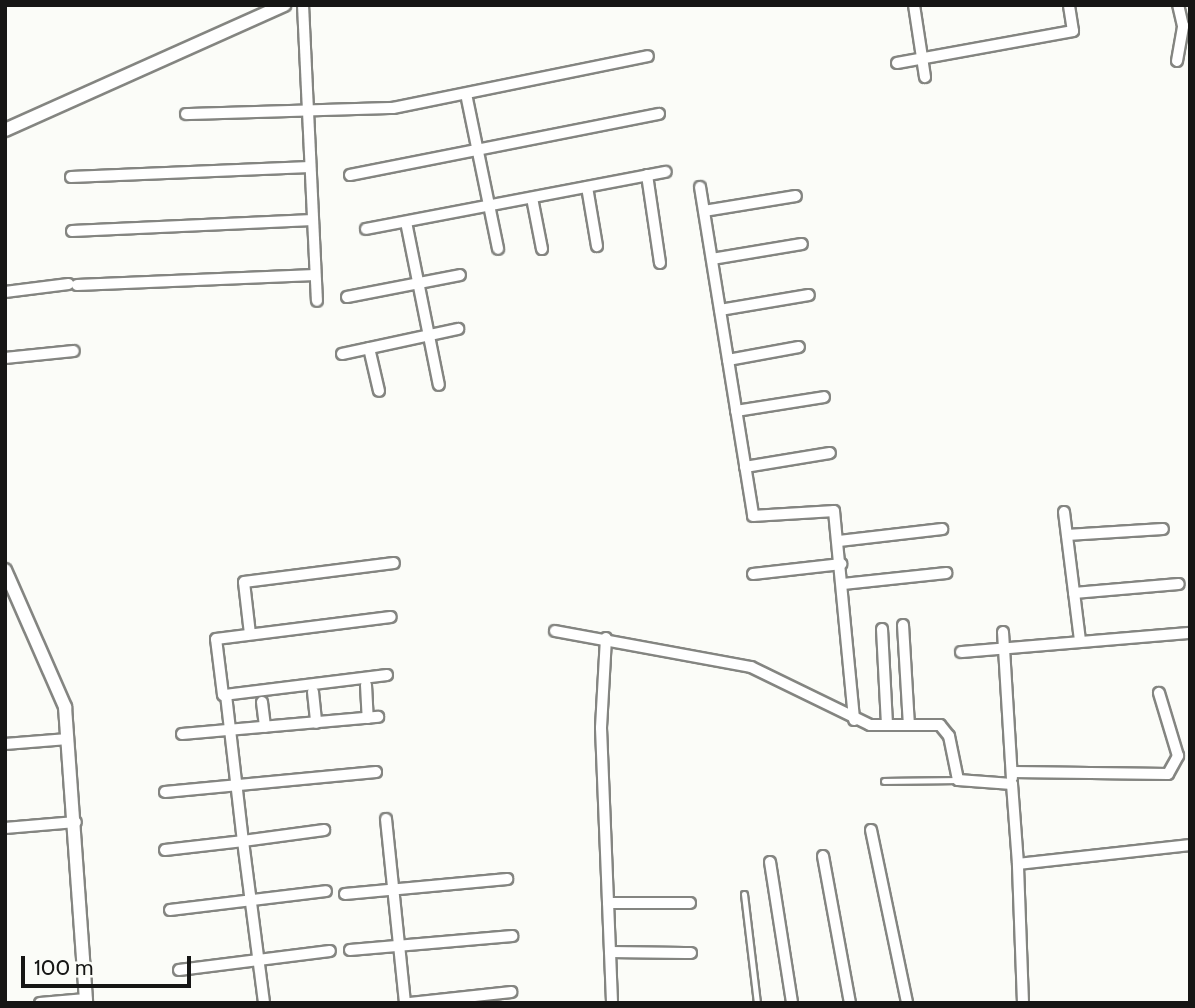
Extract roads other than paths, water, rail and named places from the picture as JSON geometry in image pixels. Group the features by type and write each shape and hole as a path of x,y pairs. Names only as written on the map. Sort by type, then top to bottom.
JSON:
{"street":[{"path":"5,130 284,5"},
{"path":"303,5 317,301"},
{"path":"914,5 925,77"},
{"path":"897,63 1073,31 1069,5"},
{"path":"1178,5 1183,26 1178,61"},
{"path":"187,114 393,108 648,56"},
{"path":"466,94 498,249"},
{"path":"350,175 659,114"},
{"path":"71,177 310,167"},
{"path":"366,229 666,172"},
{"path":"646,176 660,262"},
{"path":"587,187 597,246"},
{"path":"700,187 752,516 829,508 839,541 854,720"},
{"path":"704,211 796,196"},
{"path":"532,198 542,249"},
{"path":"72,231 313,219"},
{"path":"406,222 439,385"},
{"path":"712,259 802,243"},
{"path":"5,292 73,285 315,275"},
{"path":"347,297 460,275"},
{"path":"720,310 809,295"},
{"path":"342,354 458,329"},
{"path":"728,360 799,347"},
{"path":"369,348 379,391"},
{"path":"5,358 74,351"},
{"path":"736,411 824,397"},
{"path":"745,467 830,453"},
{"path":"1064,512 1080,641"},
{"path":"839,541 942,529"},
{"path":"1067,535 1163,529"},
{"path":"250,634 244,582 394,563"},
{"path":"753,574 841,564"},
{"path":"5,570 54,670 68,739 76,822 86,1001 40,1003"},
{"path":"843,584 946,573"},
{"path":"1074,593 1179,584"},
{"path":"264,1003 226,695 216,639 391,617"},
{"path":"903,625 909,725"},
{"path":"882,629 887,725"},
{"path":"555,631 606,638 762,670 854,720 947,729 958,780 1168,774 1178,756 1159,693"},
{"path":"1003,632 1018,864 1023,1003"},
{"path":"961,652 1189,633"},
{"path":"606,638 601,728 612,1003"},
{"path":"226,695 387,675"},
{"path":"182,734 373,718 366,685"},
{"path":"313,692 316,723"},
{"path":"262,702 265,727"},
{"path":"5,744 68,739"},
{"path":"165,792 376,772"},
{"path":"386,819 407,1003 511,992"},
{"path":"5,828 76,822"},
{"path":"165,850 324,830"},
{"path":"871,830 907,1003"},
{"path":"1018,864 1190,845"},
{"path":"823,856 850,1003"},
{"path":"770,862 792,1003"},
{"path":"345,894 507,878"},
{"path":"170,910 326,891"},
{"path":"608,902 690,903"},
{"path":"350,950 512,936"},
{"path":"180,970 330,951"},
{"path":"610,952 691,953"}],"lane":[{"path":"884,782 958,780"},
{"path":"744,894 757,1003"}]}
